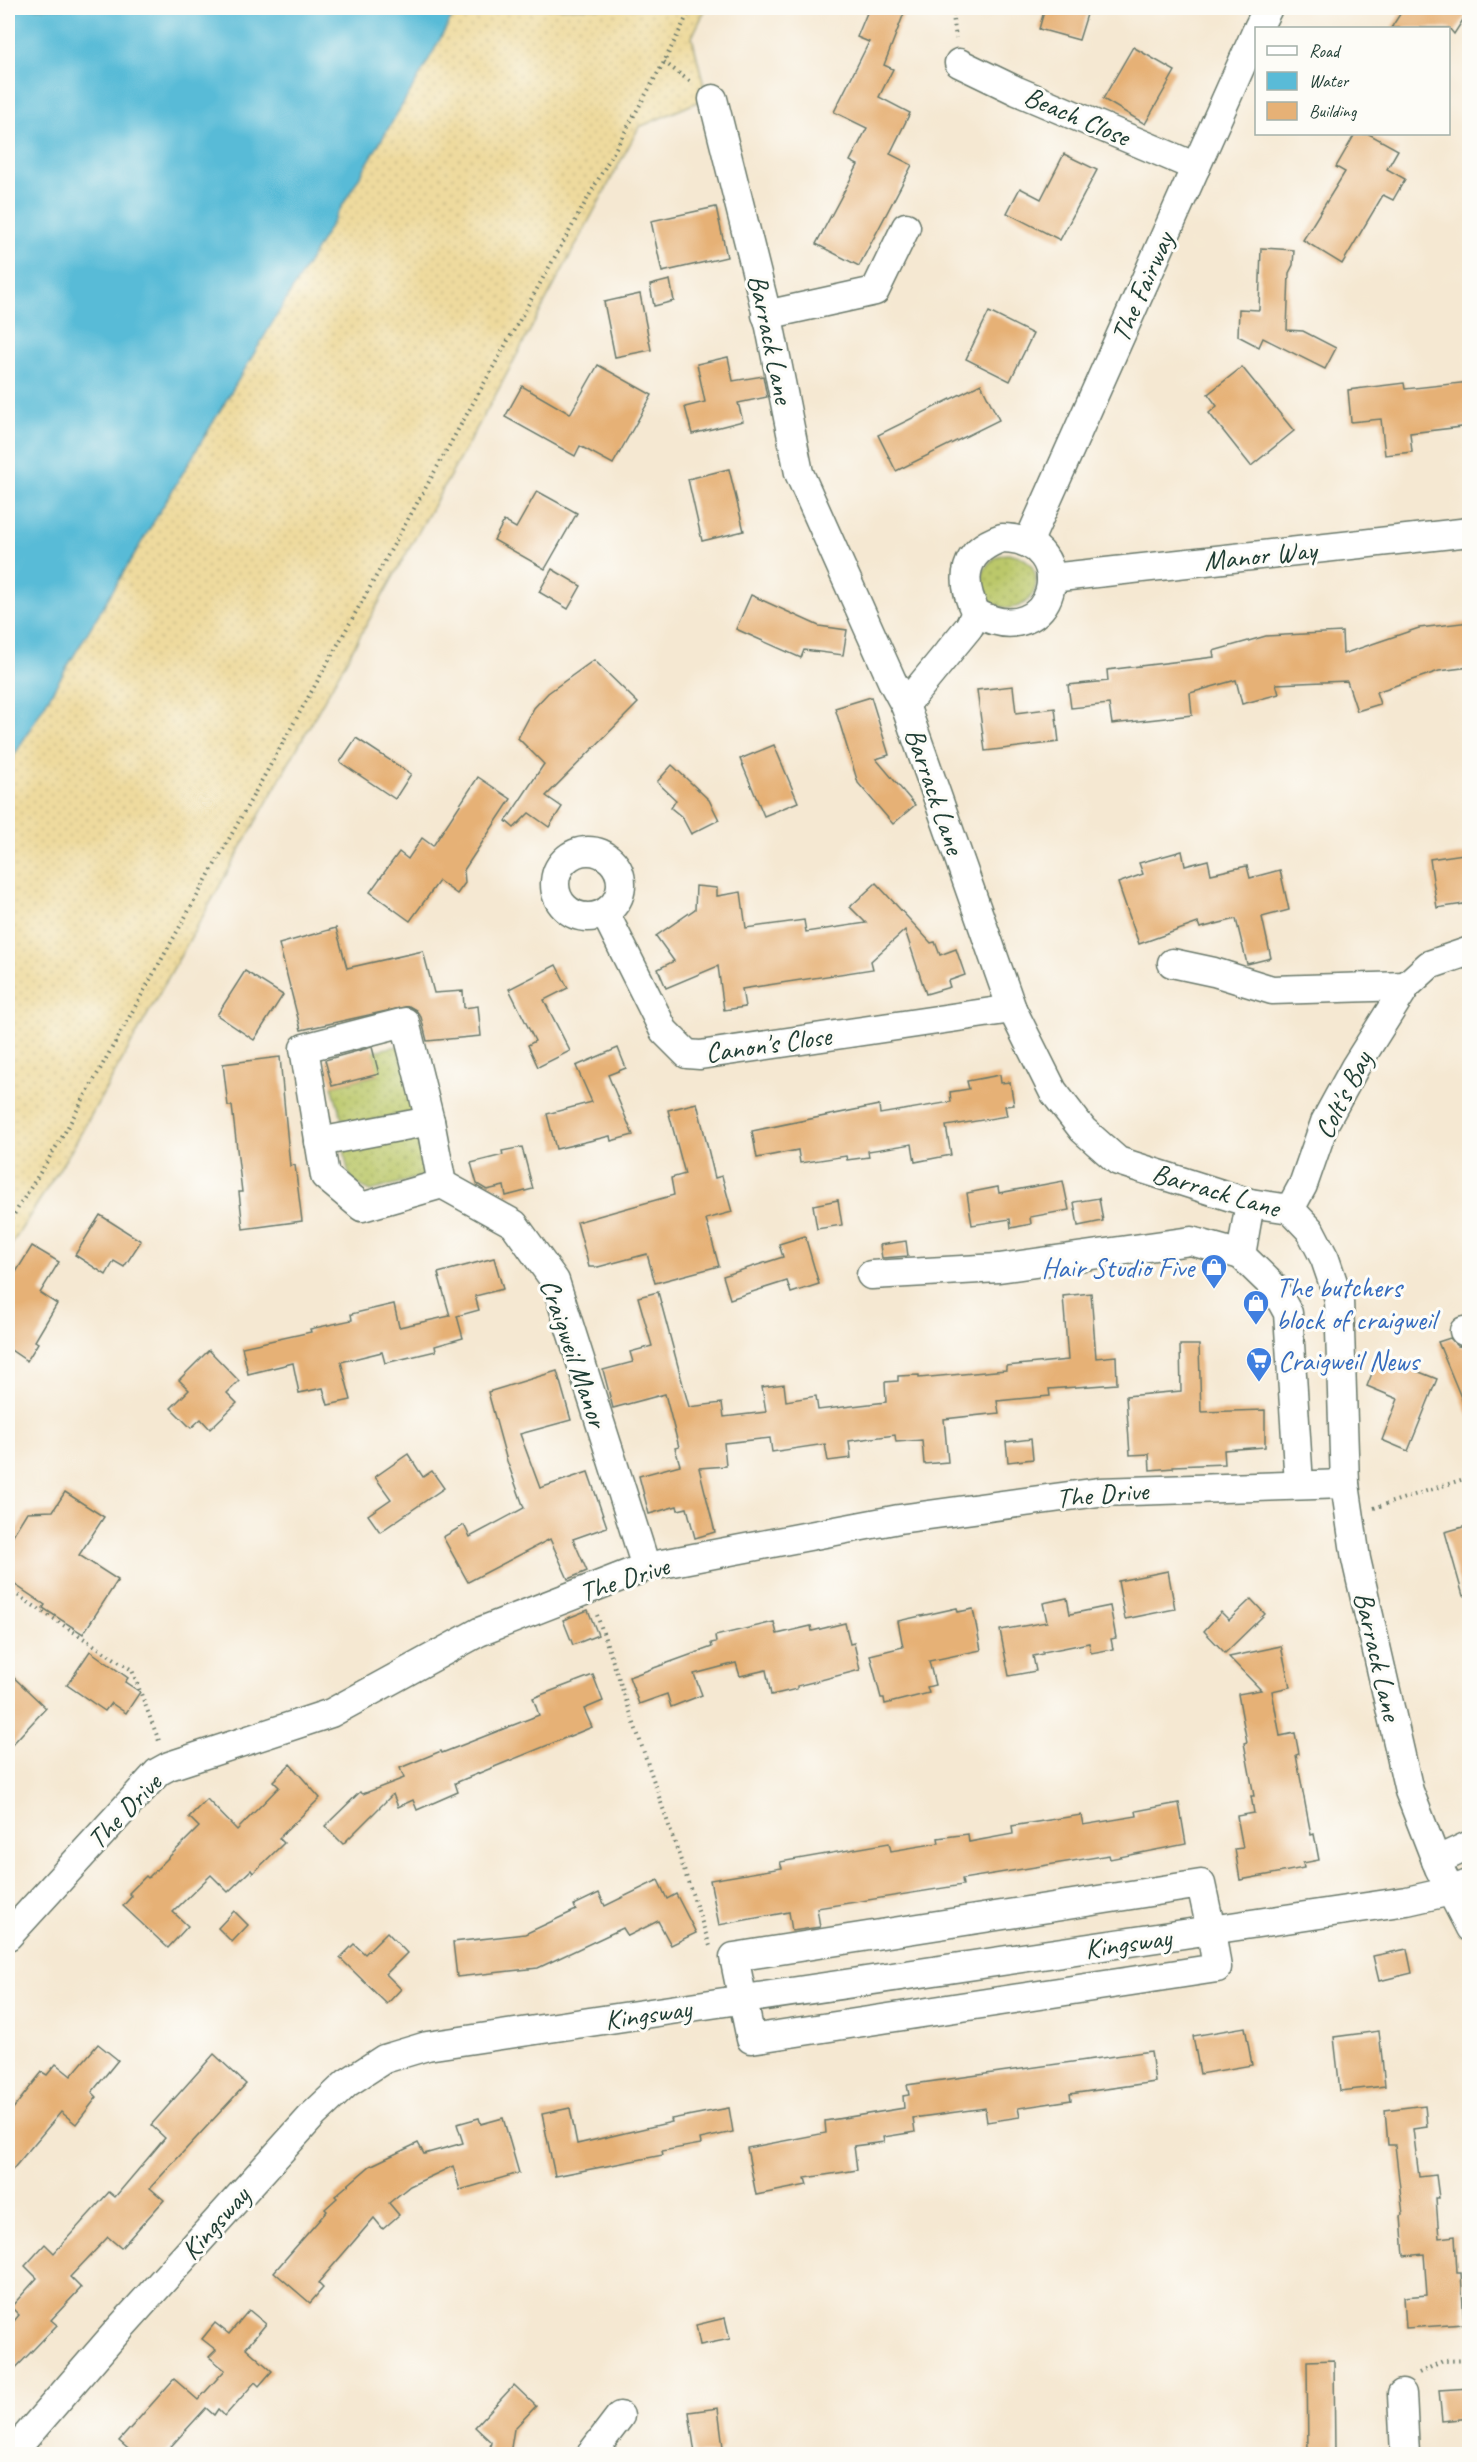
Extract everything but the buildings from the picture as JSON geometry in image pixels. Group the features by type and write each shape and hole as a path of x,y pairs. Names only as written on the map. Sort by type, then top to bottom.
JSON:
{"street":[{"name":"The Fairway","path":"1258,27 1268,8"},
{"name":"The Fairway","path":"1028,543 1255,34"},
{"name":"Beach Close","path":"959,63 1017,91 1196,167"},
{"name":"Barrack Lane","path":"713,99 766,315 799,473 892,681 905,705 1012,1009 1053,1091 1083,1130 1118,1161 1250,1203 1290,1209 1310,1230 1325,1259 1340,1300 1345,1484 1356,1559 1409,1791 1436,1861 1460,1887 1470,1928"},
{"path":"766,315 874,291 906,227"},
{"name":"Manor Way","path":"1051,578 1470,532"},
{"path":"1002,538 1015,538 1028,543 1040,551 1048,563 1051,578 1050,590 1045,603 1037,613 1026,620 1013,623 1000,623 976,613 966,587 966,574 970,561 978,550 989,542 1002,538"},
{"name":"Barrack Lane","path":"905,705 969,627 976,613"},
{"name":"Canon's Close","path":"605,913 664,1031 687,1054 700,1055 1012,1009"},
{"name":"Colt's Bay","path":"1290,1209 1303,1185 1325,1122 1355,1067 1406,986 1429,965 1470,951"},
{"path":"1172,963 1214,972 1272,990 1406,986"},
{"path":"405,1022 430,1121 442,1184 362,1207 325,1176 319,1142 304,1048 405,1022"},
{"path":"319,1142 430,1121"},
{"name":"Craigweil Manor","path":"442,1184 514,1224 555,1281 646,1567"},
{"path":"1241,1255 1250,1203"},
{"path":"871,1275 999,1268 1191,1240 1241,1255 1274,1286 1288,1313 1299,1484"},
{"name":"The Drive","path":"8,1936 158,1772 169,1766 331,1713 479,1632 646,1567 899,1520 1099,1492 1345,1484"},
{"path":"1436,1861 1470,1845"},
{"path":"1201,1884 1217,1968 751,2039 734,1957 1201,1884"},
{"name":"Kingsway","path":"11,2454 121,2327 313,2115 347,2083 384,2059 427,2046 1407,1901 1460,1887"},
{"path":"1402,2394 1405,2454"},
{"path":"591,2454 620,2416"}],"path":[{"path":"8,1224 67,1129 664,62 691,8"},
{"path":"664,62 713,99"},
{"path":"1351,1516 1470,1477"},
{"path":"8,1589 132,1670 169,1766"},
{"path":"588,1589 711,1947 734,1957"},
{"path":"1402,2394 1421,2370 1443,2361 1470,2360"}],"green space":[{"path":"1004,554 1014,554 1024,558 1032,566 1036,581 1032,596 1024,604 1014,608 1004,608 994,604 986,596 982,586 982,576 986,566 994,558"},
{"path":"398,1046 417,1104 411,1113 351,1124 342,1119 332,1086 378,1075 373,1051"},
{"path":"418,1133 428,1170 424,1176 371,1191 357,1183 350,1175 344,1148"}],"sand":[{"path":"346,8 706,8 692,37 707,98 639,127 496,394 72,1149 8,1250 8,636"}],"water":[{"path":"8,8 457,8 422,72 8,766"}],"place":[{"name":"Hair Studio Five","path":"1214,1290"},
{"name":"The butchers block of craigweil","path":"1256,1326"},
{"name":"Craigweil News","path":"1259,1383"}]}
